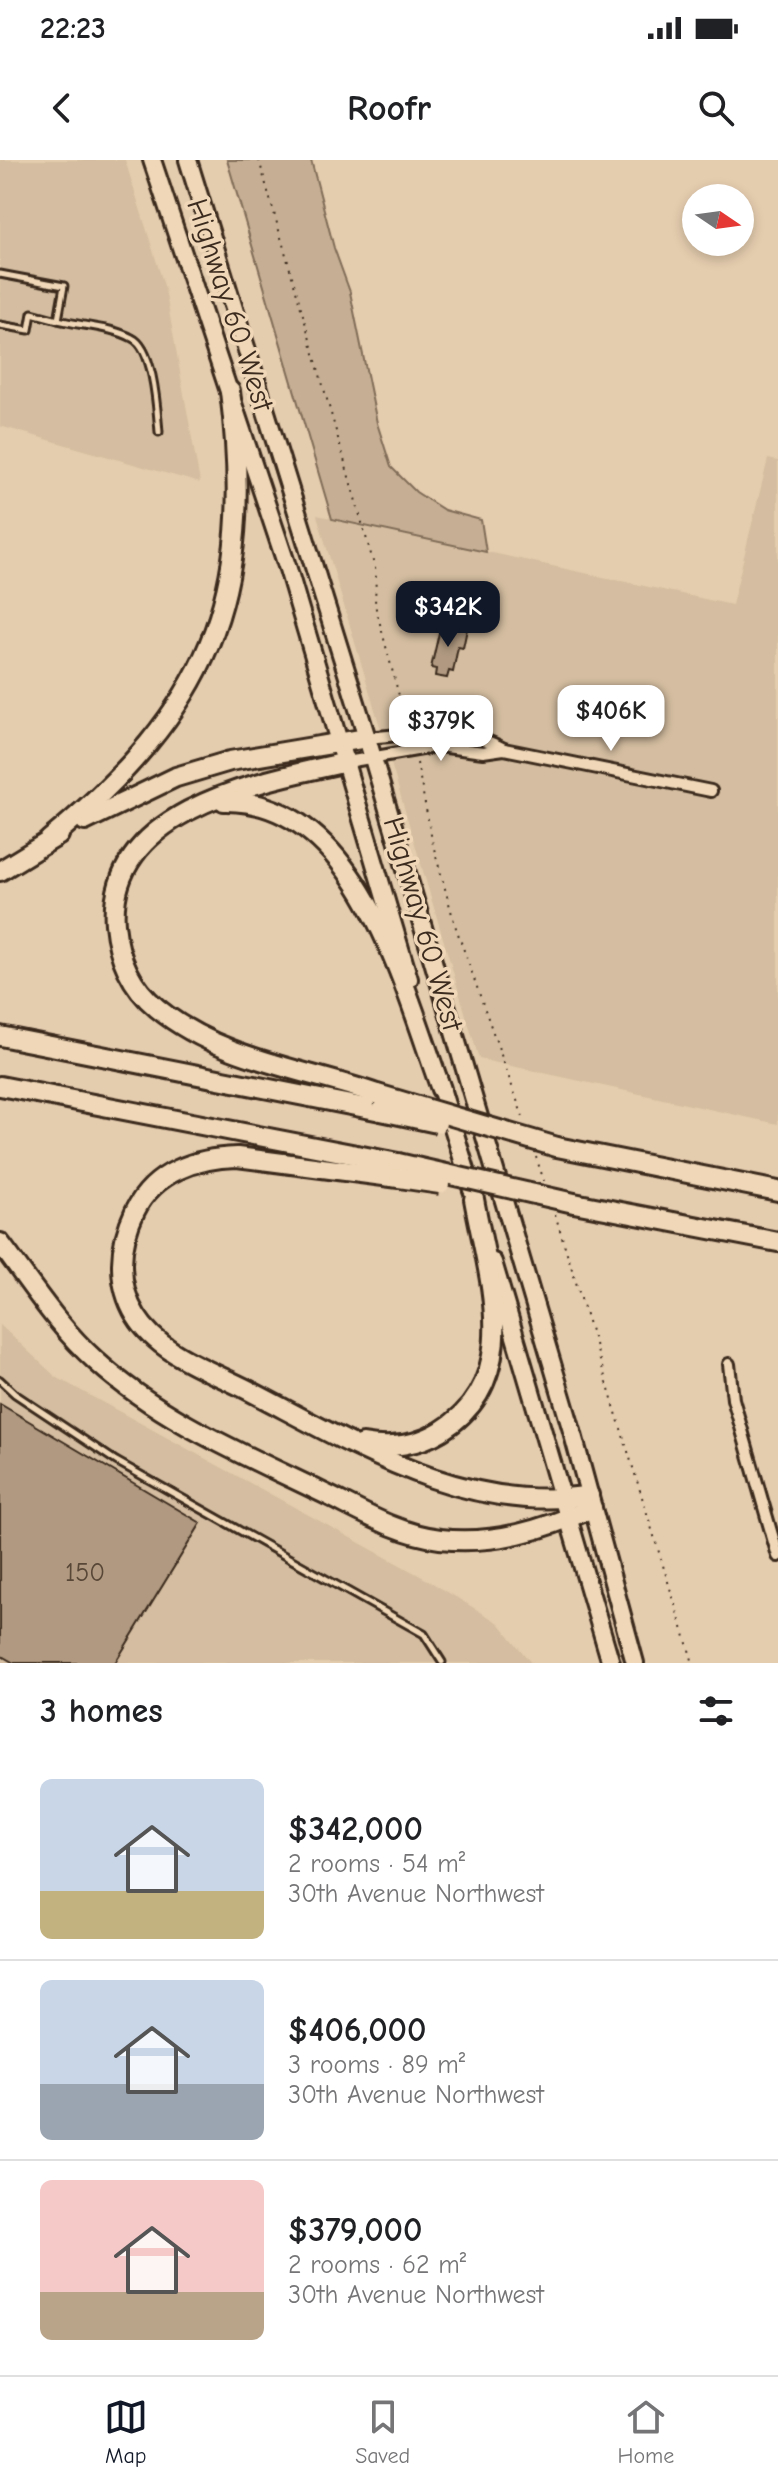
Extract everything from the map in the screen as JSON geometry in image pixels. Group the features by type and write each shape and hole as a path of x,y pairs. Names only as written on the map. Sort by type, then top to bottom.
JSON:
{"highway":[{"path":"49,840 101,797 151,745 181,701 207,651 221,612 236,531 238,466 230,391"},
{"path":"0,871 49,840 125,799 176,777 230,761 367,738"},
{"path":"347,762 206,803 181,812 159,826 127,865 118,889 115,915 117,942 125,967 138,989 156,1008 219,1044 379,1102"},
{"path":"206,803 238,801 269,807 307,828 332,854 374,914 441,1089"},
{"path":"0,1036 379,1102 557,1147 778,1191"},
{"path":"0,1086 398,1171 778,1242"},
{"path":"398,1171 237,1157 191,1163 152,1188 138,1206 122,1249 126,1295 136,1316 167,1349 383,1460 431,1478 531,1499 591,1501"},
{"path":"338,1436 384,1447 430,1437 468,1409 482,1389 491,1367 495,1321 474,1199"},
{"path":"0,1243 41,1300 94,1359 136,1395 210,1439 407,1532 472,1540 526,1534 569,1518 591,1501"}],"main road":[{"name":"Highway 60 West","path":"152,160 230,391 347,762 611,1663"},
{"name":"Highway 60 West","path":"188,160 373,758 591,1501 635,1663"}],"street":[{"path":"367,738 463,734 486,739 504,749 711,791"},
{"path":"347,762 439,746 483,752 504,749"},
{"path":"729,1364 733,1399 778,1556"}],"lane":[{"path":"0,274 64,286 58,320"},
{"path":"0,325 29,330 32,313 133,338 143,348 154,386 159,432"},
{"path":"413,607 469,620 484,616"},
{"path":"0,1380 15,1394 116,1461 424,1634 442,1663"}],"path":[{"path":"259,160 376,572 375,605 409,734"},
{"path":"413,750 433,845 455,925 525,1125"},
{"path":"535,1155 545,1185"},
{"path":"555,1215 693,1663"}],"shaded area":[{"path":"0,160 125,160 165,289 200,483 0,426"},
{"path":"227,160 311,160 334,248 350,292 377,423 391,467 416,492 444,510 481,520 486,552 332,519"},
{"path":"768,459 778,461 778,1124 479,1059 317,515 732,605"},
{"path":"0,1325 56,1377 424,1578 499,1623 531,1663 0,1663"}],"building":[{"path":"441,624 467,629 463,648 458,647 453,672 449,671 447,678 435,676 436,669 431,668"},
{"path":"0,1404 201,1523 115,1663 14,1663 0,1655"}]}
